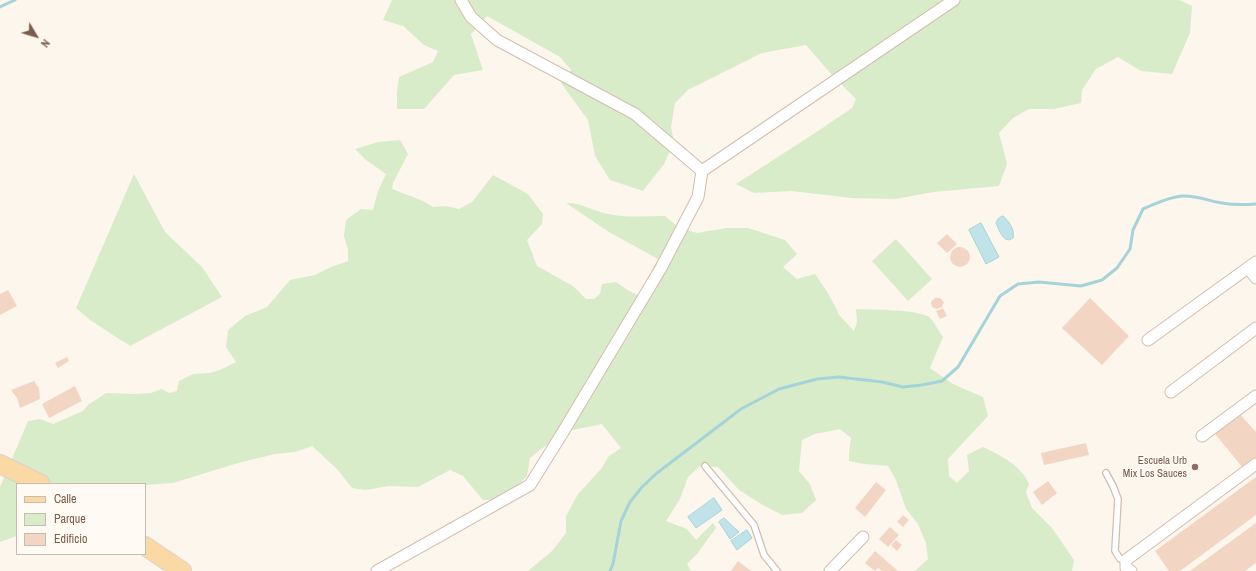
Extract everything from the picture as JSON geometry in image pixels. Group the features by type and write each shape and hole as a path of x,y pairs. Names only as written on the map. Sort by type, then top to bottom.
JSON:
{"main road":[{"path":"0,464 39,483"},
{"path":"146,547 182,571"}],"street":[{"path":"461,0 471,17 497,40 636,114 702,171"},
{"path":"377,571 530,485 661,268 698,197 702,171 954,0"},
{"path":"1148,340 1252,265 1256,278"},
{"path":"1171,392 1256,328"},
{"path":"1202,436 1256,396"},
{"path":"1131,571 1126,568 1126,560 1256,464"},
{"path":"830,571 863,537"}],"lane":[{"path":"705,466 754,525 764,555 777,571"},
{"path":"1106,473 1118,499 1115,551 1120,559 1126,560"}],"green space":[{"path":"392,0 1179,0 1192,6 1190,33 1172,74 1141,71 1118,57 1096,69 1082,90 1081,103 1054,109 1029,109 1013,118 999,133 1007,164 999,186 934,192 895,199 852,198 791,191 754,193 736,184 852,108 856,99 832,75 806,45 762,53 688,90 675,103 671,127 674,142 664,164 643,191 610,180 595,156 588,120 561,83 571,70 560,57 487,16 471,34 483,70 454,75 424,109 397,109 399,77 433,62 438,51 424,45 403,26 383,20"},
{"path":"400,140 408,154 393,183 392,189 421,200 433,207 446,206 459,209 472,202 493,175 528,194 543,214 542,224 527,240 537,266 573,286 586,299 594,299 600,294 602,284 616,282 638,295 658,259 609,232 566,203 578,204 603,213 622,216 665,216 678,227 697,233 727,228 748,228 785,240 797,254 783,267 797,279 815,274 828,293 840,316 854,331 857,322 856,309 905,311 923,314 929,317 943,337 930,368 953,384 983,397 988,416 948,459 949,476 957,483 969,471 967,455 983,447 1016,466 1029,484 1026,492 1032,508 1052,528 1074,560 1072,571 915,571 928,559 926,543 918,524 906,509 896,480 888,466 849,461 851,438 840,429 815,434 802,440 799,471 810,484 816,500 802,513 782,515 763,505 739,490 718,467 700,466 688,477 680,499 666,521 687,529 696,540 713,523 716,528 697,554 687,564 691,571 528,571 552,551 566,533 566,516 578,494 601,469 609,456 621,448 602,424 563,432 530,458 527,476 510,493 495,500 483,500 463,476 450,470 418,487 389,486 365,490 352,488 337,469 312,446 295,452 275,454 238,463 173,483 146,485 146,483 16,483 16,536 0,542 0,487 28,421 40,419 53,424 83,411 88,405 106,393 151,393 162,389 169,393 177,391 179,381 193,374 210,373 236,362 226,347 228,330 245,316 267,307 290,280 315,275 348,261 348,250 344,236 346,220 361,209 373,210 378,191 386,174 366,160 355,149 378,142"},
{"path":"134,174 165,232 202,267 222,297 130,346 90,320 76,308"},
{"path":"896,239 932,279 908,301 872,261"}],"water":[{"path":"1003,216 1012,229 1013,238 1010,240 1007,240 1002,236 996,223 998,219"},
{"path":"981,223 999,257 986,264 969,230"},
{"path":"714,498 722,510 696,528 688,517"},
{"path":"724,518 739,532 730,539 719,522"},
{"path":"747,530 752,538 737,550 731,541"}],"building":[{"path":"947,234 957,244 947,253 937,243"},
{"path":"960,247 967,250 970,257 967,264 960,267 953,264 950,257 953,250"},
{"path":"8,290 17,306 0,315 0,294"},
{"path":"935,298 940,298 944,302 942,307 937,309 932,307 931,302"},
{"path":"1090,298 1129,336 1102,365 1062,328"},
{"path":"943,308 947,316 940,319 936,311"},
{"path":"67,357 69,361 58,368 55,363"},
{"path":"34,381 39,388 40,399 20,408 17,398 11,390"},
{"path":"75,386 82,401 49,418 42,404"},
{"path":"1237,411 1256,432 1256,458 1243,468 1211,429"},
{"path":"1086,443 1089,455 1044,465 1041,453"},
{"path":"1256,477 1256,515 1180,571 1169,571 1155,551"},
{"path":"1048,481 1057,493 1042,505 1033,492"},
{"path":"876,482 886,490 865,517 855,508"},
{"path":"903,515 909,520 903,527 897,522"},
{"path":"1256,523 1256,563 1245,571 1190,571"},
{"path":"890,527 899,535 888,547 879,539"},
{"path":"896,540 902,545 897,551 891,545"},
{"path":"875,551 898,571 882,571 878,568 875,571 865,563"},
{"path":"738,561 751,571 731,571"}],"waterway":[{"path":"0,7 15,0"},
{"path":"610,571 613,564 621,521 630,502 642,487 657,473 741,409 779,389 817,379 839,377 882,382 903,387 942,381 958,367 1000,296 1018,284 1039,282 1081,286 1102,280 1117,268 1130,249 1133,230 1143,209 1167,199 1182,196 1192,196 1230,204 1256,204"}],"place":[{"name":"Escuela Urb Mix Los Sauces","path":"1195,467"}]}
